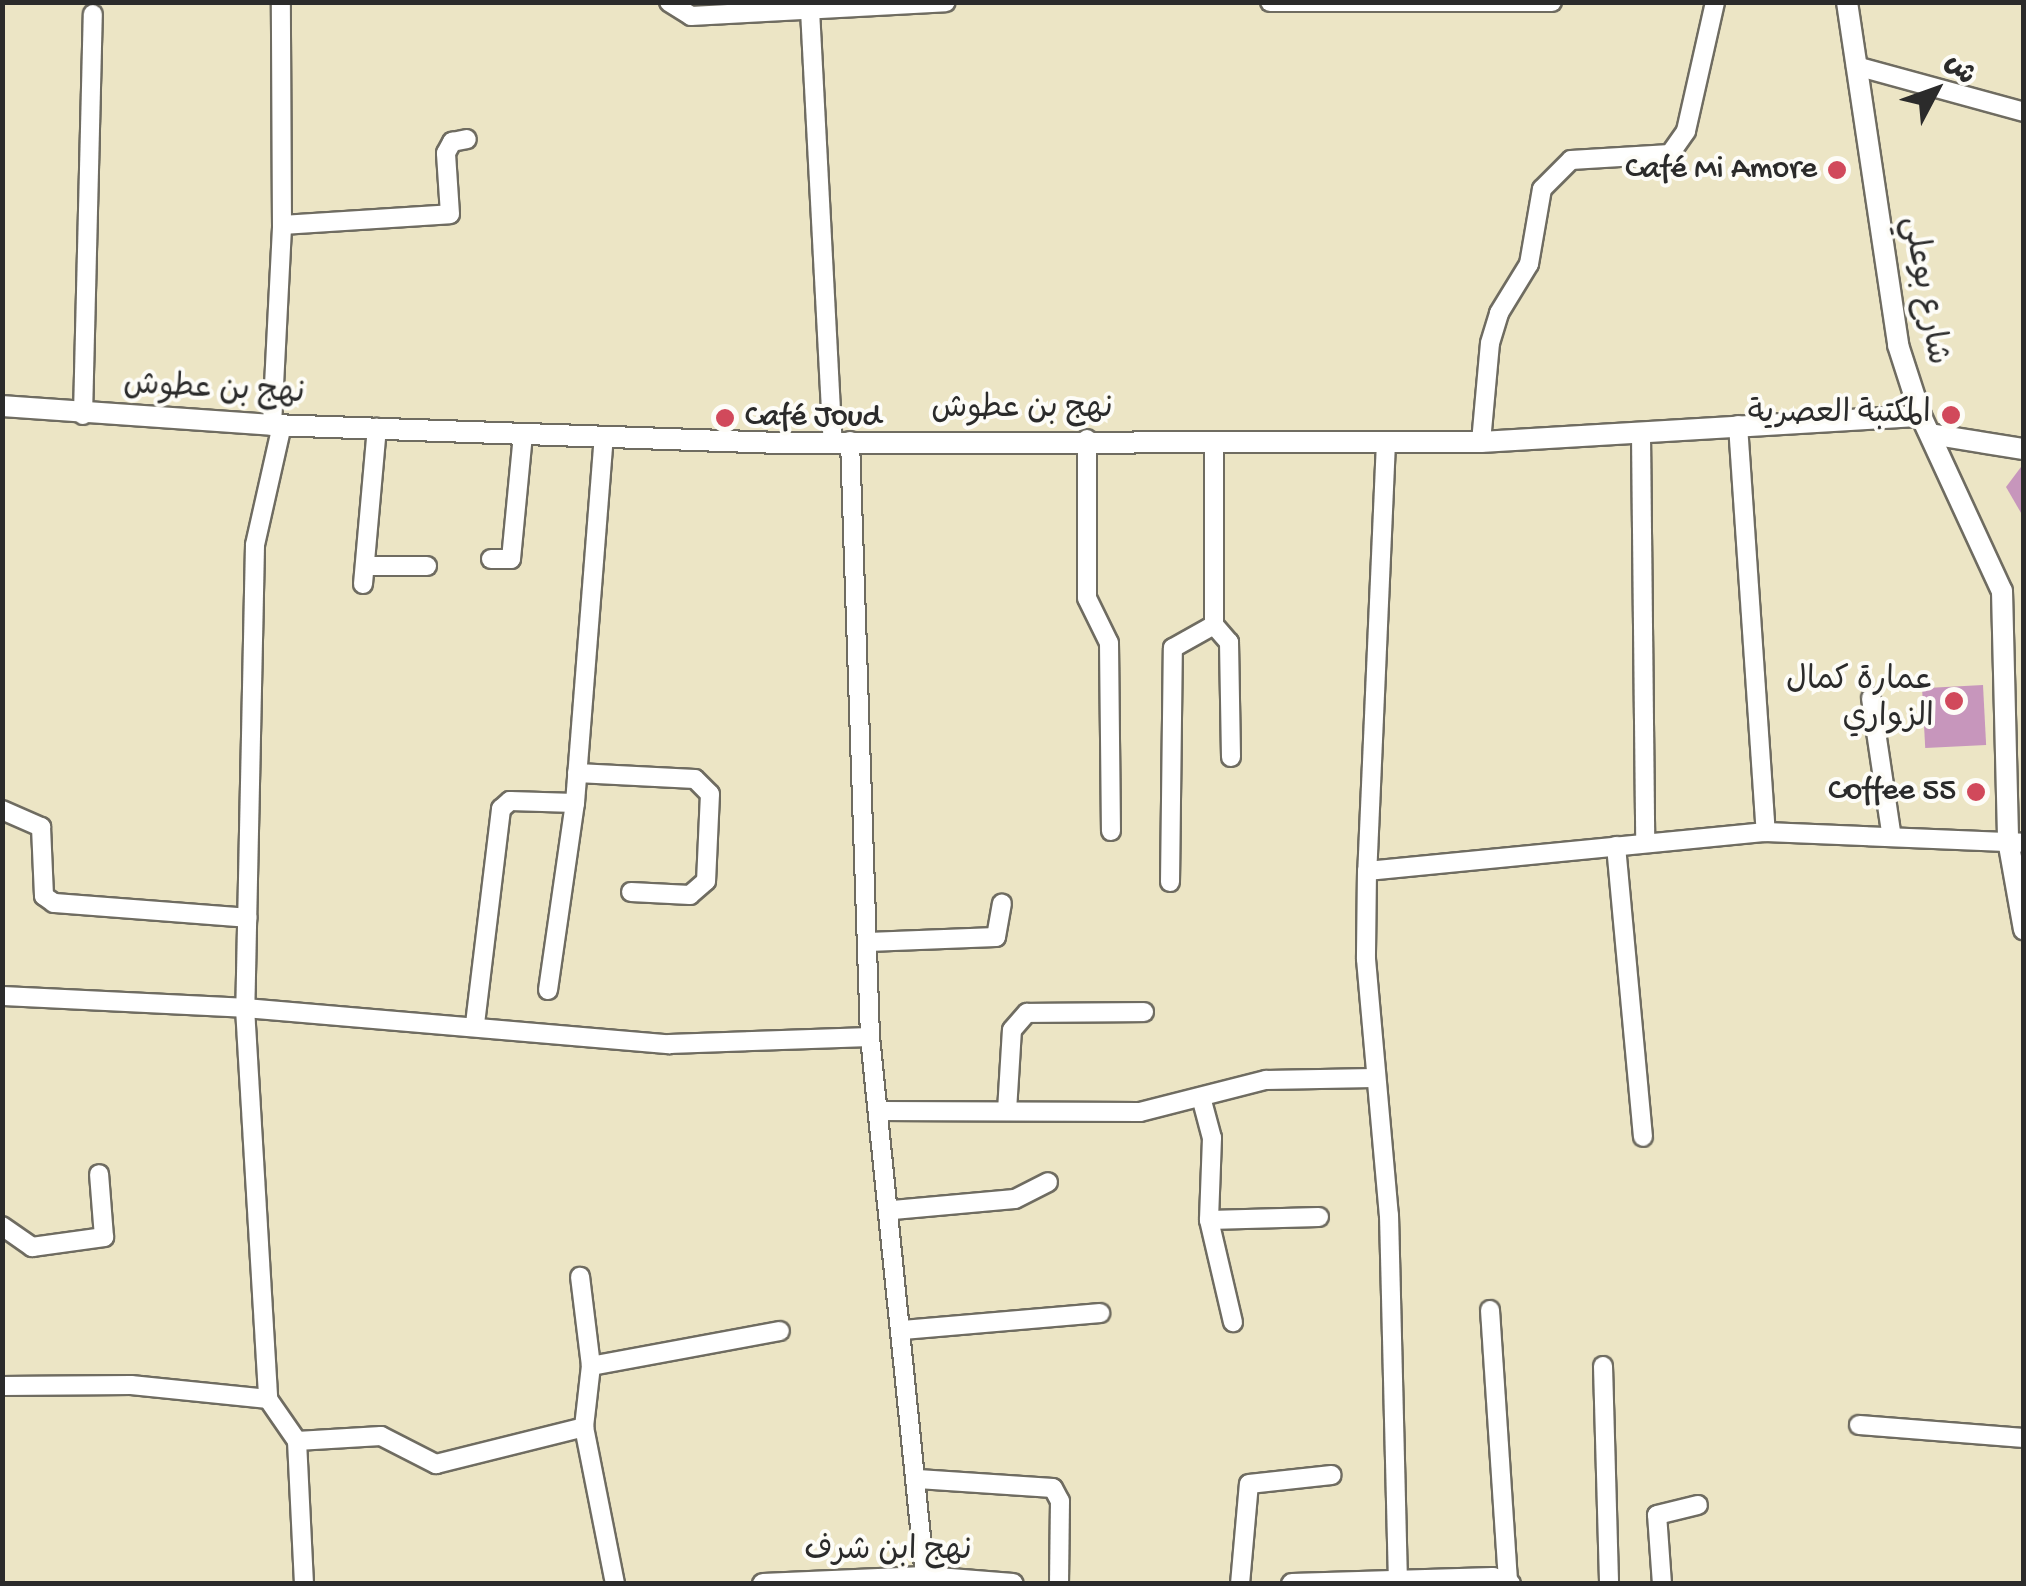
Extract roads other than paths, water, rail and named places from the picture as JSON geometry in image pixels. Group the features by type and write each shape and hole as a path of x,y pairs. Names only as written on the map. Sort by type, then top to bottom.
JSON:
{"street":[{"path":"281,2 282,224 277,425 255,546 244,1008 268,1399 297,1440 304,1584"},
{"path":"669,2 690,16 946,2"},
{"path":"1270,2 1552,2"},
{"path":"1481,442 1490,343 1499,313 1529,264 1542,189 1571,160 1670,154 1686,132 1715,2"},
{"name":"شارع بوعلي","path":"1846,2 1898,345 1925,425 2002,591 2024,930"},
{"path":"810,10 842,441 870,1037 893,1210 925,1577"},
{"path":"84,414 93,14"},
{"path":"1856,66 2024,112"},
{"path":"282,224 450,214 446,154 452,142 466,139"},
{"name":"نهج بن عطوش","path":"2,406 277,425 604,437 842,441 1087,439 1214,445 1481,442 1642,435 1738,425 1925,425 2024,448"},
{"path":"1738,425 1766,832"},
{"path":"378,428 364,575 427,566"},
{"path":"491,559 511,560 523,434"},
{"path":"1642,435 1645,841"},
{"path":"548,990 575,803 604,437"},
{"path":"1087,439 1087,598 1109,643 1112,831"},
{"path":"1386,442 1367,871 1374,1078 1389,1215 1398,1581"},
{"path":"1214,445 1214,625 1229,642 1231,758"},
{"path":"1170,882 1173,648 1214,625"},
{"path":"1871,698 1890,832"},
{"path":"577,773 695,779 710,794 706,880 690,895 632,892"},
{"path":"475,1024 501,809 510,800 575,803"},
{"path":"2,810 40,827 44,896 54,903 247,918"},
{"path":"1367,871 1766,832 1890,832 2016,842"},
{"path":"1616,846 1642,1137"},
{"path":"868,942 996,937 1002,904"},
{"path":"2,996 475,1024 668,1044 870,1037"},
{"path":"1007,1111 1012,1030 1027,1013 1144,1012"},
{"path":"880,1111 1140,1112 1266,1080 1374,1078"},
{"path":"1201,1097 1212,1138 1208,1220 1233,1322"},
{"path":"2,1226 32,1246 104,1237 100,1174"},
{"path":"893,1210 1015,1200 1048,1182"},
{"path":"1208,1220 1319,1217"},
{"path":"580,1277 591,1366 584,1427 616,1584"},
{"path":"1292,1584 1509,1583 1490,1310"},
{"path":"903,1330 1100,1312"},
{"path":"591,1366 780,1330"},
{"path":"1603,1366 1609,1584"},
{"path":"2,1386 131,1385 268,1399"},
{"path":"1858,1425 2024,1438"},
{"path":"297,1440 381,1436 436,1464 584,1427"},
{"path":"1240,1584 1249,1484 1332,1475"},
{"path":"918,1479 1053,1488 1060,1501 1059,1584"},
{"path":"1662,1584 1657,1515 1698,1505"},
{"name":"نهج ابن شرف","path":"763,1584 925,1577 1013,1584"}],"place":[{"name":"Café Mi Amore","path":"1837,170"},
{"name":"المكتبة العصرية","path":"1951,415"},
{"name":"Café Joud","path":"725,418"},
{"name":"عمارة كمال الزواري","path":"1954,701"},
{"name":"Coffee 55","path":"1976,792"}]}
